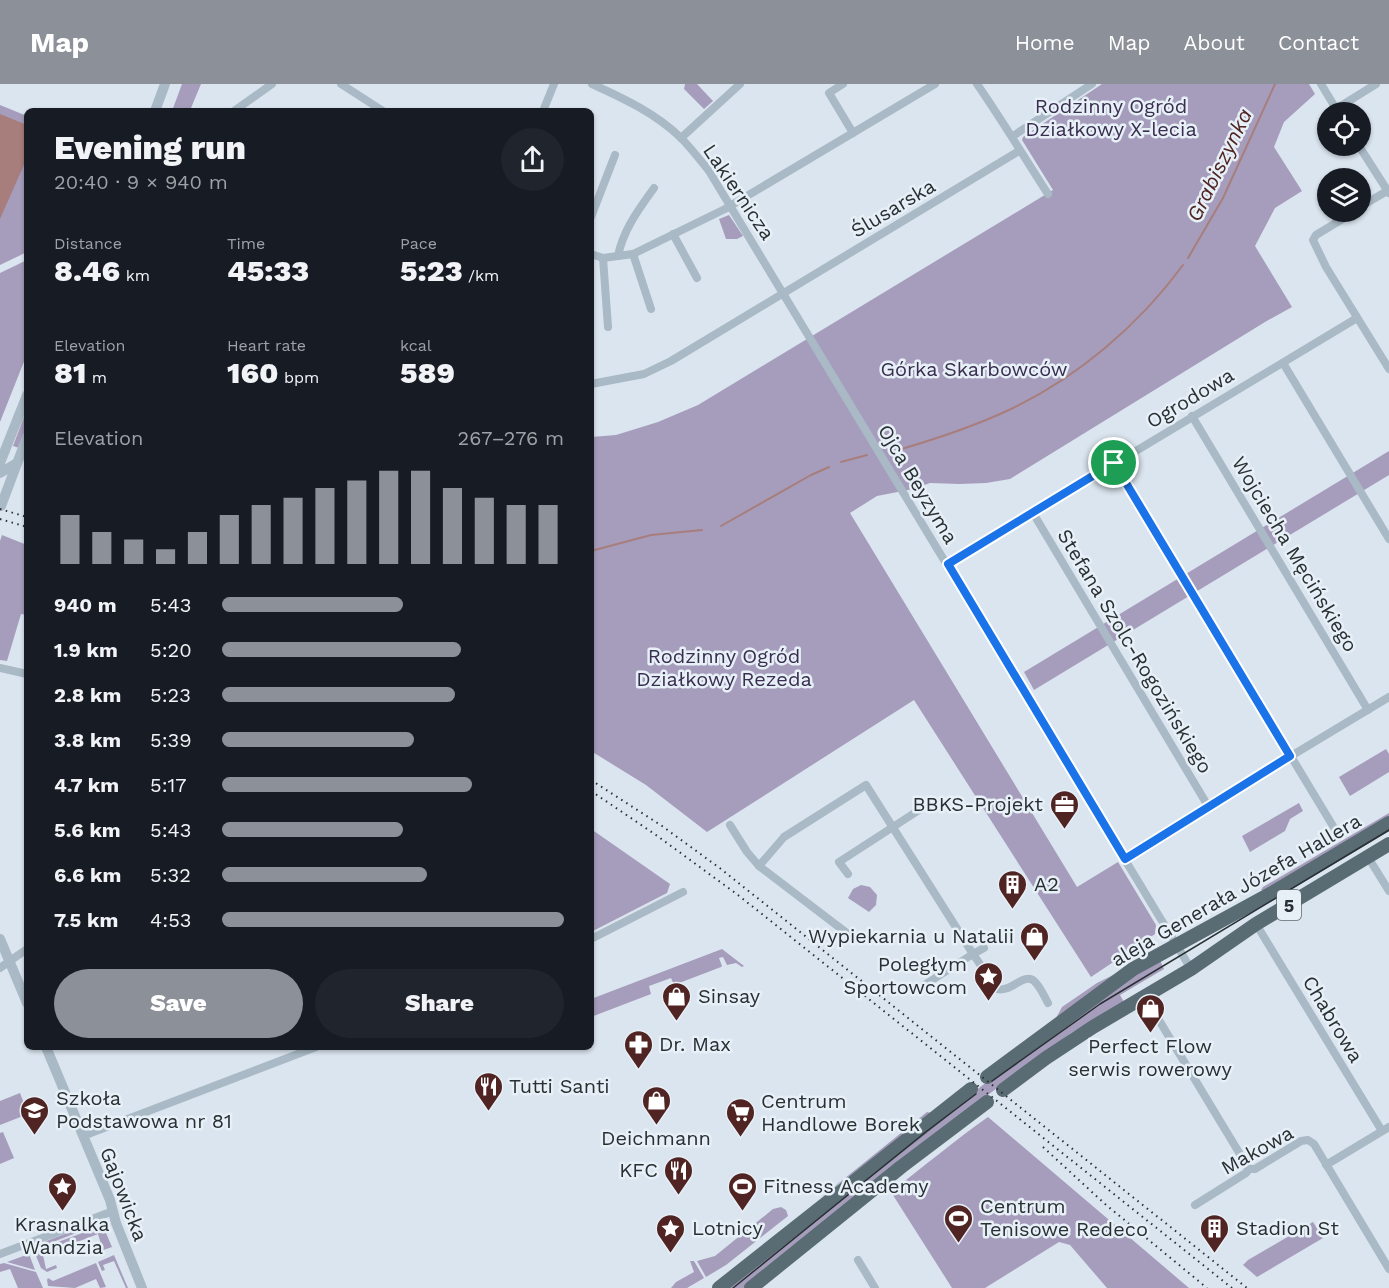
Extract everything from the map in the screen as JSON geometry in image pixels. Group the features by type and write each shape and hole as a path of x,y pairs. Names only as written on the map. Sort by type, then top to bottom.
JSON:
{"main road":[{"name":"aleja Generała Józefa Hallera","path":"987,1077 1124,975 1176,944 1272,893 1389,823"},
{"name":"aleja Generała Józefa Hallera","path":"1003,1090 1067,1044 1191,969 1256,924 1389,844"},
{"path":"719,1288 971,1089"},
{"path":"751,1288 893,1173 987,1102"}],"street":[{"path":"156,108 165,84"},
{"path":"238,108 272,84"},
{"path":"341,84 372,108"},
{"path":"544,108 554,84"},
{"name":"Lakiernicza","path":"592,84 637,106 681,138 709,171 784,293"},
{"path":"681,138 740,84"},
{"path":"843,84 829,93 853,133"},
{"path":"594,255 603,258 633,254 731,206 935,84"},
{"path":"978,84 1048,194"},
{"path":"1013,136 1092,84"},
{"path":"1321,84 1332,102"},
{"path":"1350,102 1376,84"},
{"name":"Ślusarska","path":"594,383 644,374 672,361 1019,151"},
{"path":"594,209 615,155"},
{"path":"1365,156 1388,192 1371,201"},
{"path":"618,256 621,241 631,221 654,188"},
{"path":"1337,222 1316,235 1313,240 1326,267 1389,369"},
{"path":"673,234 697,278"},
{"path":"633,254 651,309"},
{"path":"603,258 608,327"},
{"name":"Ojca Beyzyma","path":"784,293 1191,969"},
{"name":"Ogrodowa","path":"948,564 1357,318"},
{"path":"1283,363 1389,539"},
{"path":"0,463 24,403"},
{"name":"Wojciecha Męcińskiego","path":"1192,416 1368,710"},
{"path":"1,500 24,445"},
{"path":"0,473 17,463"},
{"path":"1114,463 1339,836"},
{"name":"Stefana Szolc-Rogozińskiego","path":"1033,513 1209,806"},
{"path":"0,668 24,673"},
{"path":"1125,859 1389,697"},
{"path":"759,866 784,837 866,785 997,989 1006,990 1030,978 1035,981 1048,1003"},
{"path":"848,874 839,862 933,801"},
{"path":"730,825 759,866 852,937"},
{"path":"1368,857 1389,891"},
{"path":"594,937 683,892"},
{"name":"Chabrowa","path":"1256,924 1385,1129"},
{"path":"0,939 5,965 24,998"},
{"path":"918,989 984,948"},
{"path":"5,965 24,951"},
{"path":"1145,997 1250,1169"},
{"name":"Gajowicka","path":"46,1050 110,1200 112,1211 142,1288"},
{"path":"83,1136 304,1050"},
{"path":"1385,1129 1326,1165 1389,1269"},
{"name":"Makowa","path":"1195,1205 1250,1169 1255,1169 1304,1140 1314,1144 1326,1165"},
{"path":"0,1254 112,1211"},
{"path":"858,1260 875,1288"}],"green space":[{"path":"182,84 201,84 191,108 173,108"},
{"path":"685,84 697,84 713,101 704,109 684,89"},
{"path":"1102,84 1309,84 1315,94 1284,122 1274,147 1302,191 1275,208 1255,246 1292,307 1010,479 986,483 930,483 877,496 850,513 1077,887 1118,862 1156,925 1155,934 1091,977 914,700 707,832 646,785 594,753 594,437 616,435 658,422 698,405 1053,190 1022,140 1023,137"},
{"path":"0,105 24,115 24,253 0,265"},
{"path":"729,215 743,236 737,239 726,239 719,219"},
{"path":"24,261 24,362 0,422 0,273"},
{"path":"24,417 24,434 19,448 13,446"},
{"path":"1389,451 1389,475 1034,690 1024,672"},
{"path":"2,535 24,544 24,614 21,614 7,661 0,660 0,541"},
{"path":"1386,749 1389,754 1389,772 1350,796 1339,777"},
{"path":"1299,803 1303,811 1290,819 1285,831 1250,852 1242,836"},
{"path":"1389,813 1389,817 1265,890 1261,890 1263,887"},
{"path":"594,831 670,884 667,893 594,930"},
{"path":"861,885 870,887 877,895 876,905 869,912 848,898 853,889"},
{"path":"722,949 744,966 736,963 727,965 723,957 719,958 721,967 674,985 671,978 649,986 651,994 594,1016 594,998"},
{"path":"1159,958 1164,969 1120,995 1124,1002 1071,1033 977,1103 745,1288 729,1288 947,1112"},
{"path":"1117,973 1055,1020 1062,1007 1097,983"},
{"path":"20,1093 28,1114 0,1125 0,1101"},
{"path":"927,1112 932,1113 819,1199"},
{"path":"988,1117 1189,1288 1107,1288 1070,1245 1059,1242 985,1288 952,1288 891,1192"},
{"path":"3,1132 14,1158 0,1164 0,1133"},
{"path":"781,1207 786,1210 788,1216 726,1265 706,1277 697,1261 715,1256 773,1209"},
{"path":"98,1221 97,1225 32,1250 31,1247"},
{"path":"1313,1222 1323,1238 1257,1277 1243,1265 1248,1260"},
{"path":"101,1226 112,1247 95,1253 94,1251 102,1247 98,1234 43,1255 46,1269 56,1265 57,1268 47,1272 41,1268 34,1251"},
{"path":"29,1254 35,1270 7,1262"},
{"path":"114,1255 128,1288 114,1261 103,1265 105,1270 102,1271 98,1262"},
{"path":"690,1261 694,1261 704,1278 687,1288 671,1288 676,1282 694,1272"},
{"path":"4,1263 36,1272 43,1288 18,1288 10,1269 0,1272 0,1264"},
{"path":"96,1263 106,1287 100,1288 96,1279 75,1288 48,1286 48,1278 53,1281"}],"shaded area":[{"path":"0,114 24,124 24,165 0,219"}],"waterway":[{"name":"Grabiszynka","path":"1188,258 1223,198 1275,84"},
{"name":"Grabiszynka","path":"898,450 955,432 997,415 1036,396 1060,381 1106,348 1147,308 1183,265"},
{"name":"Grabiszynka","path":"841,462 867,455"},
{"name":"Grabiszynka","path":"721,526 829,467"},
{"name":"Grabiszynka","path":"594,550 651,535 702,530"}],"tram line":[{"path":"992,1081 1100,1004 1389,830"},
{"path":"733,1288 976,1094"}],"railway":[{"path":"0,509 24,516"},
{"path":"0,519 24,526"},
{"path":"594,782 662,826 721,869 1247,1288"},
{"path":"594,793 738,895 1232,1288"},
{"path":"1043,1147 1105,1204 1207,1288"}],"place":[{"name":"BBKS-Projekt","path":"1064,830"},
{"name":"A2","path":"1013,910"},
{"name":"Wypiekarnia u Natalii","path":"1035,962"},
{"name":"Poległym Sportowcom","path":"988,1002"},
{"name":"Sinsay","path":"677,1022"},
{"name":"Perfect Flow serwis rowerowy","path":"1150,1034"},
{"name":"Dr. Max","path":"638,1070"},
{"name":"Tutti Santi","path":"488,1112"},
{"name":"Deichmann","path":"656,1126"},
{"name":"Szkoła Podstawowa nr 81","path":"35,1136"},
{"name":"Centrum Handlowe Borek","path":"740,1138"},
{"name":"KFC","path":"679,1196"},
{"name":"Krasnalka Wandzia","path":"62,1212"},
{"name":"Fitness Academy","path":"742,1212"},
{"name":"Centrum Tenisowe Redeco","path":"959,1244"},
{"name":"Lotnicy","path":"671,1254"},
{"name":"Stadion St","path":"1215,1254"}],"route":[{"path":"1114,463 1290,756 1125,859 948,564 1114,463"}],"park label":[{"name":"Rodzinny Ogród Działkowy X-lecia","path":"1111,118"},
{"name":"Górka Skarbowców","path":"974,369"},
{"name":"Rodzinny Ogród Działkowy Rezeda","path":"724,668"}]}
